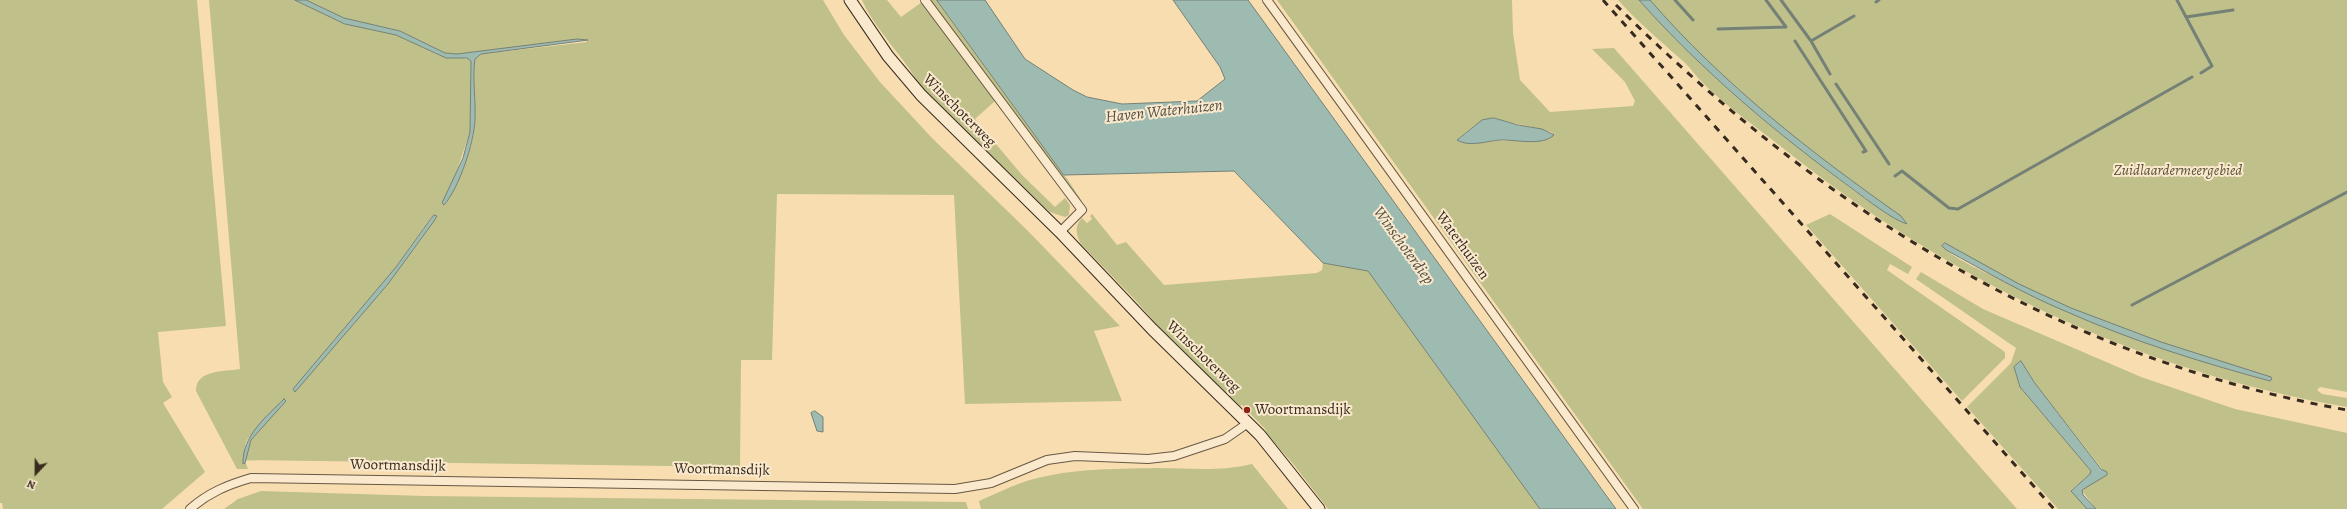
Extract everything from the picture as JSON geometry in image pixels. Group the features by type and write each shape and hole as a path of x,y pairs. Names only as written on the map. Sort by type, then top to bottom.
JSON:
{"main road":[{"name":"Winschoterweg","path":"850,0 888,56 921,95 1060,232 1152,328 1248,423 1292,472 1320,509"}],"street":[{"path":"925,0 1082,210 1060,232"},
{"name":"Waterhuizen","path":"1267,0 1634,509"},
{"name":"Woortmansdijk","path":"190,509 204,497 230,484 251,478 955,488 990,483 1047,460 1075,456 1148,459 1174,456 1225,439 1248,423"}],"green space":[{"path":"0,0 197,0 226,326 158,332 163,382 172,397 163,403 205,472 162,509 3,509 2,503 0,503"},
{"path":"209,0 295,0 345,24 396,35 441,56 469,59 471,61 470,132 445,205 472,143 475,121 475,59 481,54 587,42 587,39 457,54 445,53 400,31 344,18 306,0 823,0 844,35 880,82 932,138 1027,230 1120,326 1094,331 1122,401 965,404 954,195 777,194 772,360 741,360 740,467 245,460 248,469 237,469 196,391 197,384 206,375 219,371 240,369","holes":["433,215 437,215 388,284 294,391 293,390 396,267","284,399 286,400 251,440 245,460 245,447 247,440"]},
{"path":"862,0 887,0 901,17 922,2 995,101 975,119 1022,175 1055,207 1065,198 1070,205 1069,215 1065,217 1050,212 1031,196 919,84 874,22"},
{"path":"928,0 937,0 1068,180 1081,200 1079,202"},
{"path":"1277,0 1512,0 1513,33 1520,80 1550,112 1633,106 1635,101 1625,82 1592,49 1614,48 2017,509 1643,509","holes":["1494,118 1539,129 1553,133 1536,140 1461,142 1460,137 1475,125"]},
{"name":"Zuidlaardermeergebied","path":"1618,0 1639,0 1706,68 1778,132 1857,192 1906,224 1769,121 1645,0 2347,0 2347,392 2320,387 2317,390 2322,394 2347,398 2347,407 2270,391 2194,370 2119,344 2046,312 1976,277 1908,237 1842,193 1743,118 1720,99 1698,78 1687,64 1648,30","holes":["1942,247 2055,303 2223,366 2272,379 2270,381 2135,339 2070,313 2038,298 1956,257"]},
{"path":"1092,214 1117,245 1126,242 1164,285 1317,273 1322,270 1323,263 1368,271 1540,509 1328,509 1294,465 1265,432 1266,430 1242,405 1240,406 1172,342 1138,303 1081,244 1077,234 1079,221 1082,218 1087,223 1092,219 1090,216"},
{"path":"1830,214 1912,267 1908,274 1890,264 1887,270 2005,352 2005,358 1962,401 1806,225"},
{"path":"1921,272 1983,309 2141,377 2235,409 2347,433 2347,509 2096,509 2082,491 2103,470 2034,382 2021,361 2014,367 2020,387 2091,471 2090,474 2071,490 2087,509 2058,509 1967,407 2011,363 2016,348 1916,279"},
{"path":"1252,464 1288,509 981,509 979,501 1021,483 1054,474 1088,470 1157,468 1216,469"},
{"path":"261,491 424,496 966,502 968,509 224,509 238,499"}],"water":[{"path":"295,0 306,0 344,18 400,31 445,53 457,54 577,39 588,40 481,54 475,59 475,120 472,141 460,177 450,197 444,205 442,203 463,158 470,132 471,61 467,58 446,58 396,35 345,24"},
{"path":"937,0 985,0 1025,59 1073,90 1087,97 1122,104 1197,101 1225,79 1220,67 1173,0 1248,0 1616,509 1540,509 1368,271 1323,263 1234,171 1064,175"},
{"path":"1639,0 1650,0 1707,60 1769,116 1867,192 1901,216 1907,224 1887,214 1872,204 1797,147 1741,101 1688,52"},
{"path":"1494,118 1518,125 1542,129 1554,135 1543,140 1530,142 1497,140 1474,144 1457,140 1482,120"},
{"path":"434,215 437,216 434,221 388,284 295,392 293,389 396,267"},
{"path":"1945,243 2019,284 2071,308 2161,342 2271,377 2272,379 2270,381 2192,358 2090,322 2035,297 1990,274 1946,250 1942,246"},
{"path":"2021,361 2034,382 2101,469 2107,472 2107,475 2082,490 2083,495 2096,509 2087,509 2071,491 2090,474 2091,471 2020,387 2014,367"},
{"path":"284,399 286,401 251,440 245,463 243,464 246,445 256,428"},
{"path":"815,411 823,417 823,432 817,431 811,413"}],"waterway":[{"path":"1675,0 1693,20"},
{"path":"1718,29 1786,27 1766,0"},
{"path":"1781,0 1811,41 1830,74"},
{"path":"2177,0 2212,66 2201,73"},
{"path":"2186,17 2233,10"},
{"path":"1811,41 1854,16"},
{"path":"1795,41 1866,151 1863,152"},
{"path":"1895,176 1902,171 1949,208 1958,209 2192,77"},
{"path":"1836,84 1889,164"},
{"path":"2132,305 2347,192"}],"railway":[{"path":"1603,0 2054,509"},
{"path":"1616,5 1694,79 1776,147 1861,209 1950,264 2043,313 2140,354 2242,386 2347,410"}],"place":[{"name":"Woortmansdijk","path":"1247,410"}],"water label":[{"name":"Haven Waterhuizen","path":"1164,112"},
{"name":"Winschoterdiep","path":"1403,246"}]}
